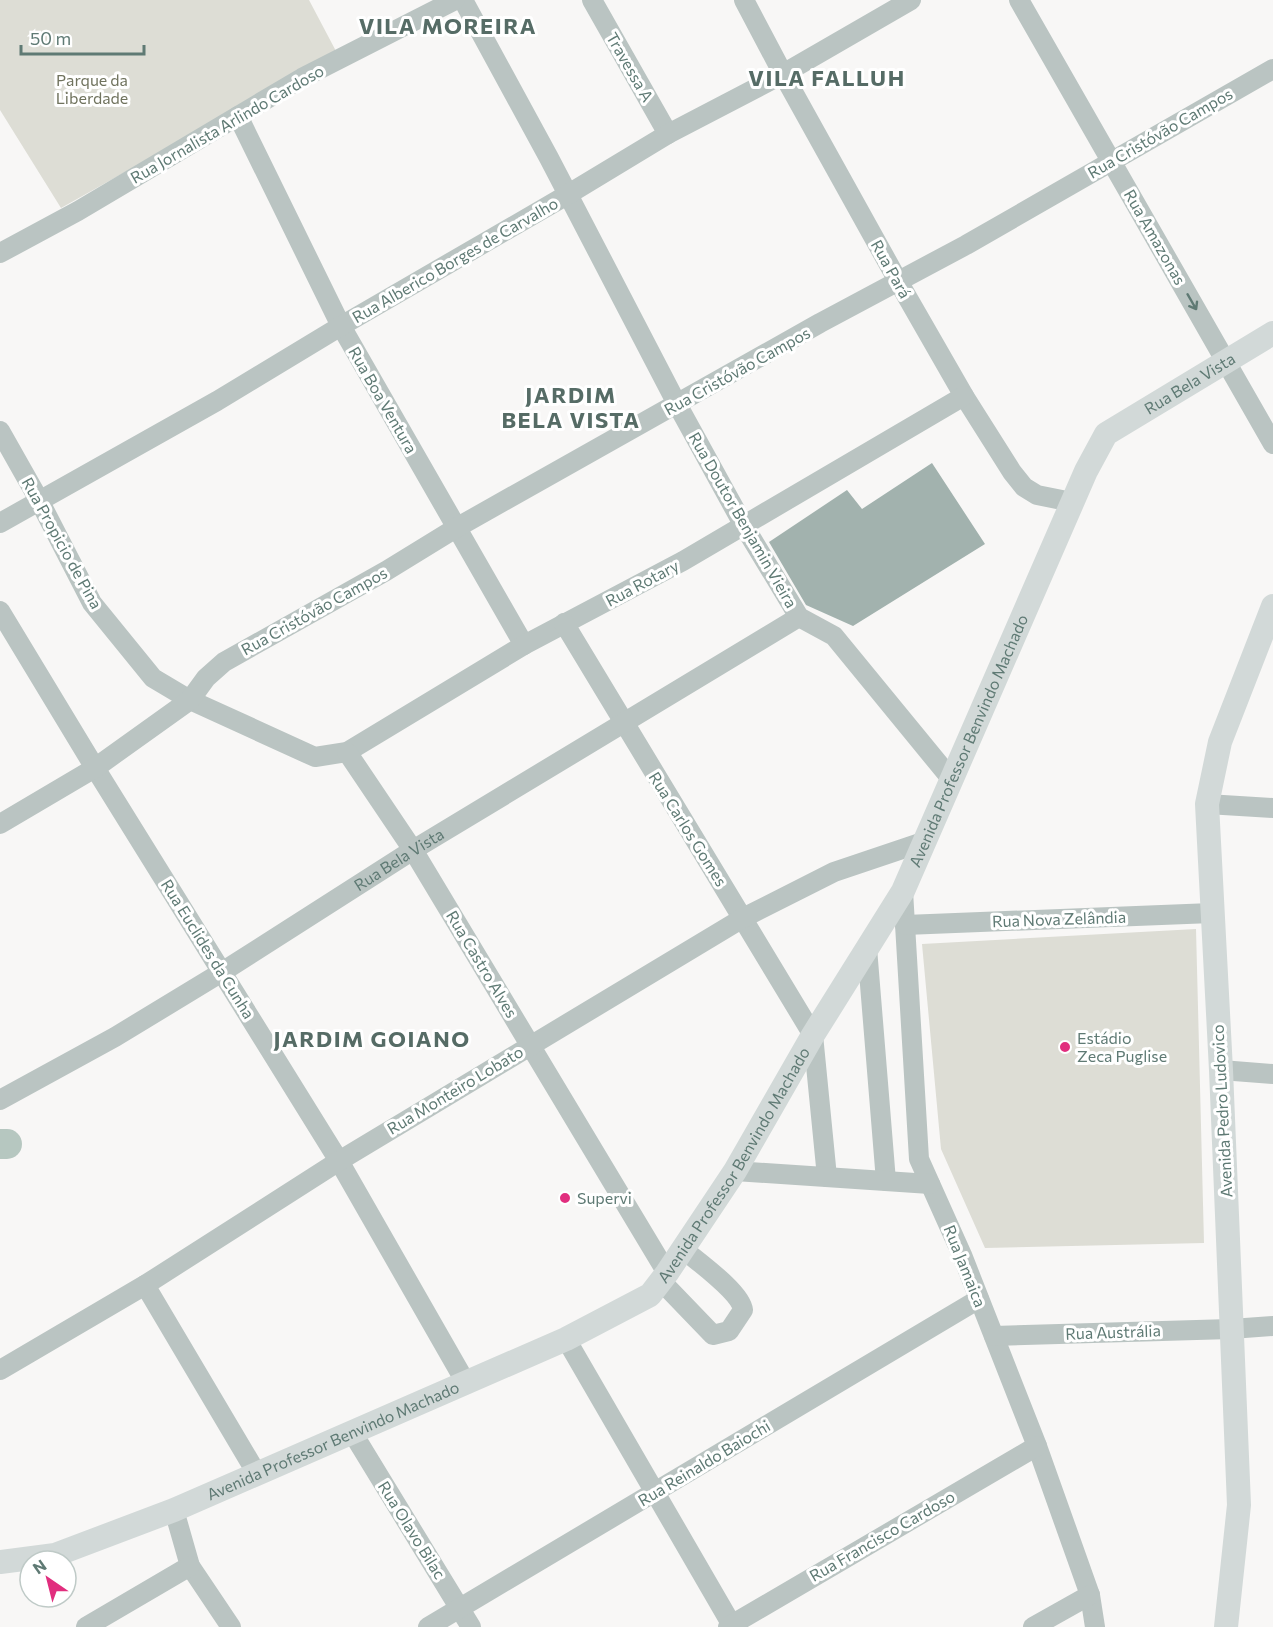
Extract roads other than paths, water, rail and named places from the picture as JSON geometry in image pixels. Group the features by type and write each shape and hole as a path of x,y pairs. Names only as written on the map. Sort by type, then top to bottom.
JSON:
{"main road":[{"name":"Rua Bela Vista","path":"1107,434 1273,333"},
{"name":"Avenida Professor Benvindo Machado","path":"0,1562 55,1555 174,1510 566,1339 650,1295 735,1170 813,1035 903,891 1072,502 1107,434"},
{"name":"Avenida Pedro Ludovico","path":"1226,1627 1239,1504 1221,1070 1207,804 1220,742 1273,606"}],"street":[{"name":"Rua Jornalista Arlindo Cardoso","path":"0,253 78,211 302,78 455,0"},
{"name":"Rua Doutor Benjamin Vieira","path":"463,0 549,158 677,404 744,526 799,617 834,636 952,780"},
{"name":"Travessa A","path":"592,0 668,134"},
{"name":"Rua Pará","path":"744,0 898,281 964,396 1012,472 1024,487 1037,495 1072,502"},
{"name":"Rua Alberico Borges de Carvalho","path":"0,523 217,401 340,326 668,134 783,74 911,0"},
{"name":"Rua Amazonas","path":"1018,0 1273,444"},
{"name":"Rua Cristóvão Campos","path":"0,824 95,768 190,700 206,678 224,662 386,572 456,528 966,245 1273,69"},
{"name":"Rua Boa Ventura","path":"238,116 340,326 524,645"},
{"name":"Rua Rotary","path":"315,757 347,752 524,645 683,561 964,396"},
{"name":"Rua Propicio de Pina","path":"0,431 39,500 92,603 153,678 190,700 315,757"},
{"name":"Rua Euclides da Cunha","path":"0,611 339,1161 466,1383"},
{"name":"Rua Bela Vista","path":"0,1100 115,1037 222,972 413,850 799,617"},
{"name":"Rua Carlos Gomes","path":"564,623 813,1035"},
{"name":"Rua Castro Alves","path":"347,752 413,850 531,1044 664,1277 713,1335 729,1331 743,1310 742,1303 683,1249"},
{"path":"1207,804 1273,808"},
{"name":"Rua Monteiro Lobato","path":"0,1370 145,1285 339,1161 743,918 834,872 926,841"},
{"name":"Rua Jamaica","path":"903,891 919,1159 979,1299 1037,1446 1090,1595 1095,1627"},
{"name":"Rua Nova Zelândia","path":"906,925 1212,913"},
{"path":"867,948 886,1181"},
{"path":"813,1035 827,1177"},
{"path":"1221,1070 1273,1074"},
{"path":"735,1170 930,1184"},
{"path":"145,1285 257,1474"},
{"name":"Rua Reinaldo Baiochi","path":"428,1627 979,1299"},
{"name":"Rua Austrália","path":"994,1336 1273,1326"},
{"path":"566,1339 731,1626"},
{"name":"Rua Olavo Bilac","path":"352,1432 471,1627"},
{"name":"Rua Francisco Cardoso","path":"731,1626 1037,1446"},
{"path":"174,1510 190,1566 231,1627"},
{"path":"86,1627 190,1566"},
{"path":"1033,1627 1090,1595"}],"waterway":[{"path":"0,1144 7,1144"}],"place":[{"name":"Estádio Zeca Puglise","path":"1065,1047"},
{"name":"Supervi","path":"565,1198"}],"district":[{"name":"VILA MOREIRA","path":"448,26"},
{"name":"VILA FALLUH","path":"827,78"},
{"name":"JARDIM BELA VISTA","path":"571,408"},
{"name":"JARDIM GOIANO","path":"372,1039"}],"park label":[{"name":"Parque da Liberdade","path":"92,89"}]}
